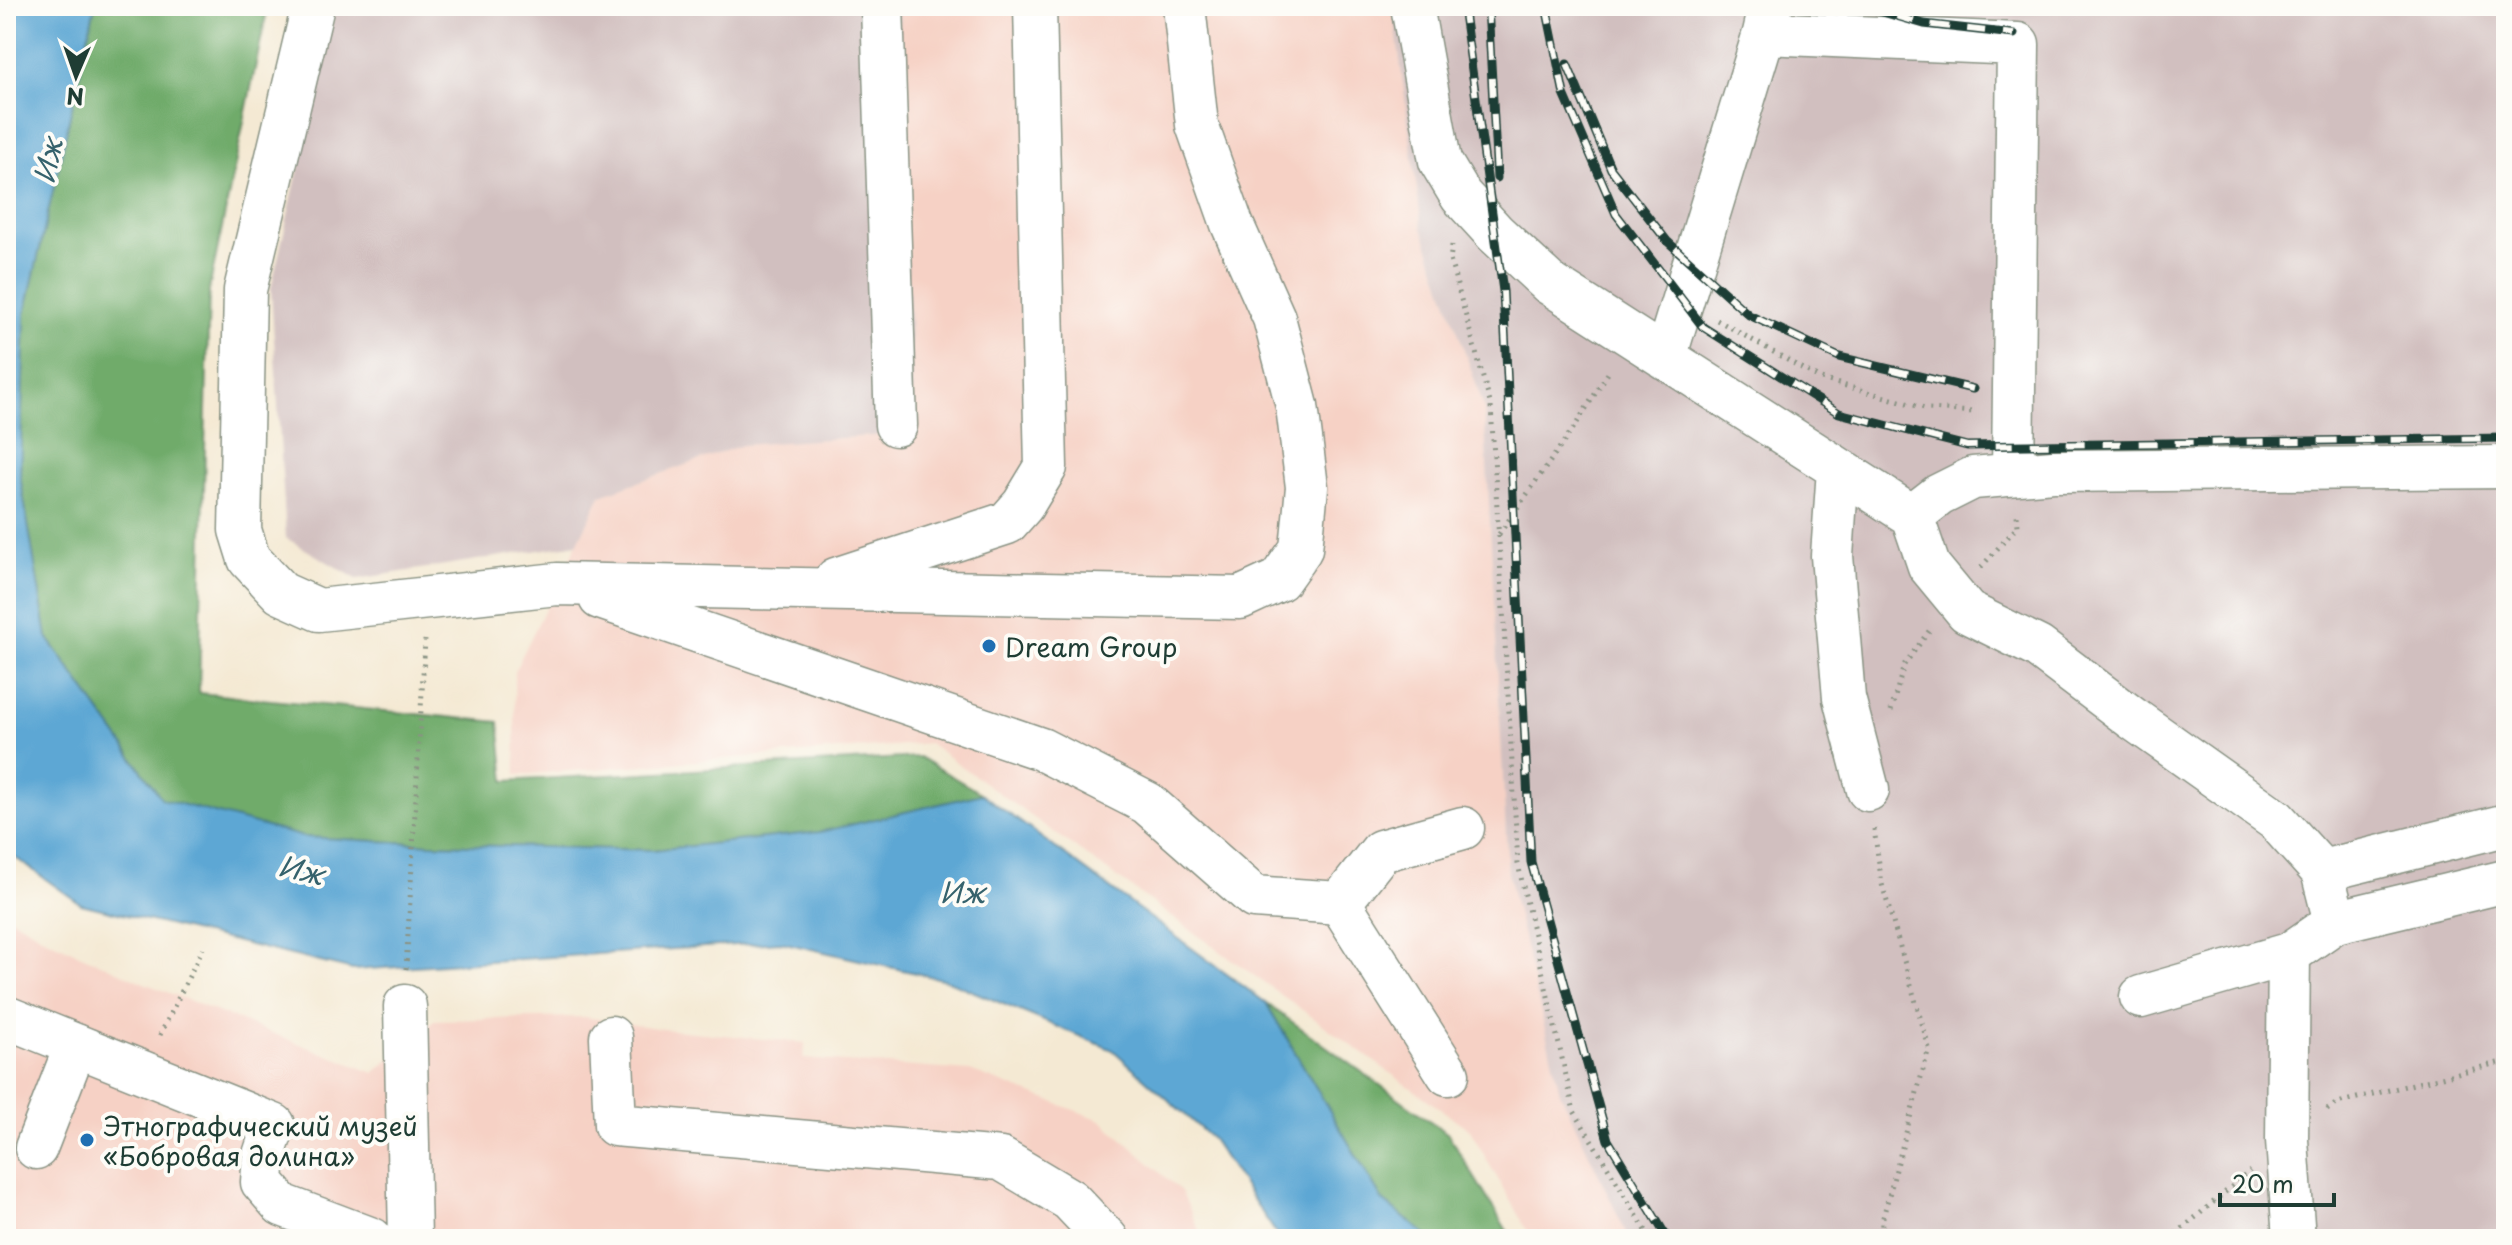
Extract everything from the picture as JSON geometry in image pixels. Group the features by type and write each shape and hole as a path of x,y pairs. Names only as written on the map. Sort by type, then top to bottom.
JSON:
{"street":[{"path":"313,6 245,290 240,530 249,559 281,593 319,610 557,584 1240,598 1279,580 1301,549 1307,487 1297,406 1274,318 1232,224 1197,125 1184,6"},
{"path":"882,6 896,425"},
{"path":"805,589 1007,523 1023,505 1046,467 1035,6"},
{"path":"1412,6 1440,161 1461,196 1501,239 1549,283 1912,516 1929,566 1967,612 2038,647 2276,820 2322,871 2335,922"},
{"path":"1665,358 1767,20 2018,44 2013,474"},
{"path":"1912,516 1939,495 1973,478 2013,474 2053,471 2506,467"},
{"path":"1838,469 1832,556 1844,698 1868,790"},
{"path":"557,584 1041,749 1147,803 1254,897 1340,903"},
{"path":"2322,871 2506,825"},
{"path":"1340,903 1381,851 1463,828"},
{"path":"2141,997 2289,954 2335,922 2506,881"},
{"path":"1340,903 1448,1074"},
{"path":"2289,954 2287,1140 2294,1239"},
{"path":"405,990 410,1239"},
{"path":"6,1017 274,1125 264,1155 262,1182 282,1205 372,1239"},
{"path":"611,1037 615,1125 1001,1159 1070,1200 1107,1239"},
{"path":"36,1148 76,1045"}],"path":[{"path":"1461,196 1450,260 1491,406 1518,864 1574,1111 1651,1239"},
{"path":"1888,721 1904,665 1954,597 2018,526 2013,474"},
{"path":"405,990 427,600"},
{"path":"1868,790 1882,884 1929,1048 1882,1221 1881,1239"},
{"path":"142,1072 203,948"}],"shaded area":[{"path":"336,6 899,6 914,433 742,445 601,495 577,544 357,579 286,538 271,289"},
{"path":"899,6 1393,6 1422,228 1484,407 1508,874 1632,1239 1532,1239 1470,1130 929,743 516,775 514,672 601,495 742,445 914,433"},
{"path":"1393,6 2506,6 2506,1239 1629,1239 1560,1092 1508,874 1484,407 1422,228"},
{"path":"6,915 48,940 144,983 374,1073 435,1020 585,1017 663,1029 805,1043 804,1059 970,1071 1101,1120 1181,1191 1203,1239 6,1239"}],"green space":[{"path":"95,6 268,6 209,290 199,693 499,722 505,781 919,757 982,794 820,832 653,850 304,837 162,799 47,637 20,476 25,314"},
{"path":"1266,1003 1448,1134 1512,1239 1431,1239 1383,1201"}],"water":[{"name":"Иж","path":"6,6 95,6 25,314 20,476 47,637 162,799 304,837 653,850 820,832 982,794 1266,1003 1383,1201 1431,1239 1280,1239 1212,1139 1113,1050 946,980 781,942 353,970 81,904 6,851"}],"railway":[{"path":"1463,6 1503,291 1531,862 1608,1140 1668,1239"},
{"path":"1488,6 1497,178"},
{"path":"1546,6 1564,94 1616,214 1703,327 1839,413 1967,446 2506,438"},
{"path":"1862,6 1924,24 2014,34"},
{"path":"1567,64 1611,169 1667,241 1749,315 1839,357 1973,389"}],"place":[{"name":"Dream Group","path":"989,646"},
{"name":"Этнографический музей «Бобровая долина»","path":"87,1140"}]}
